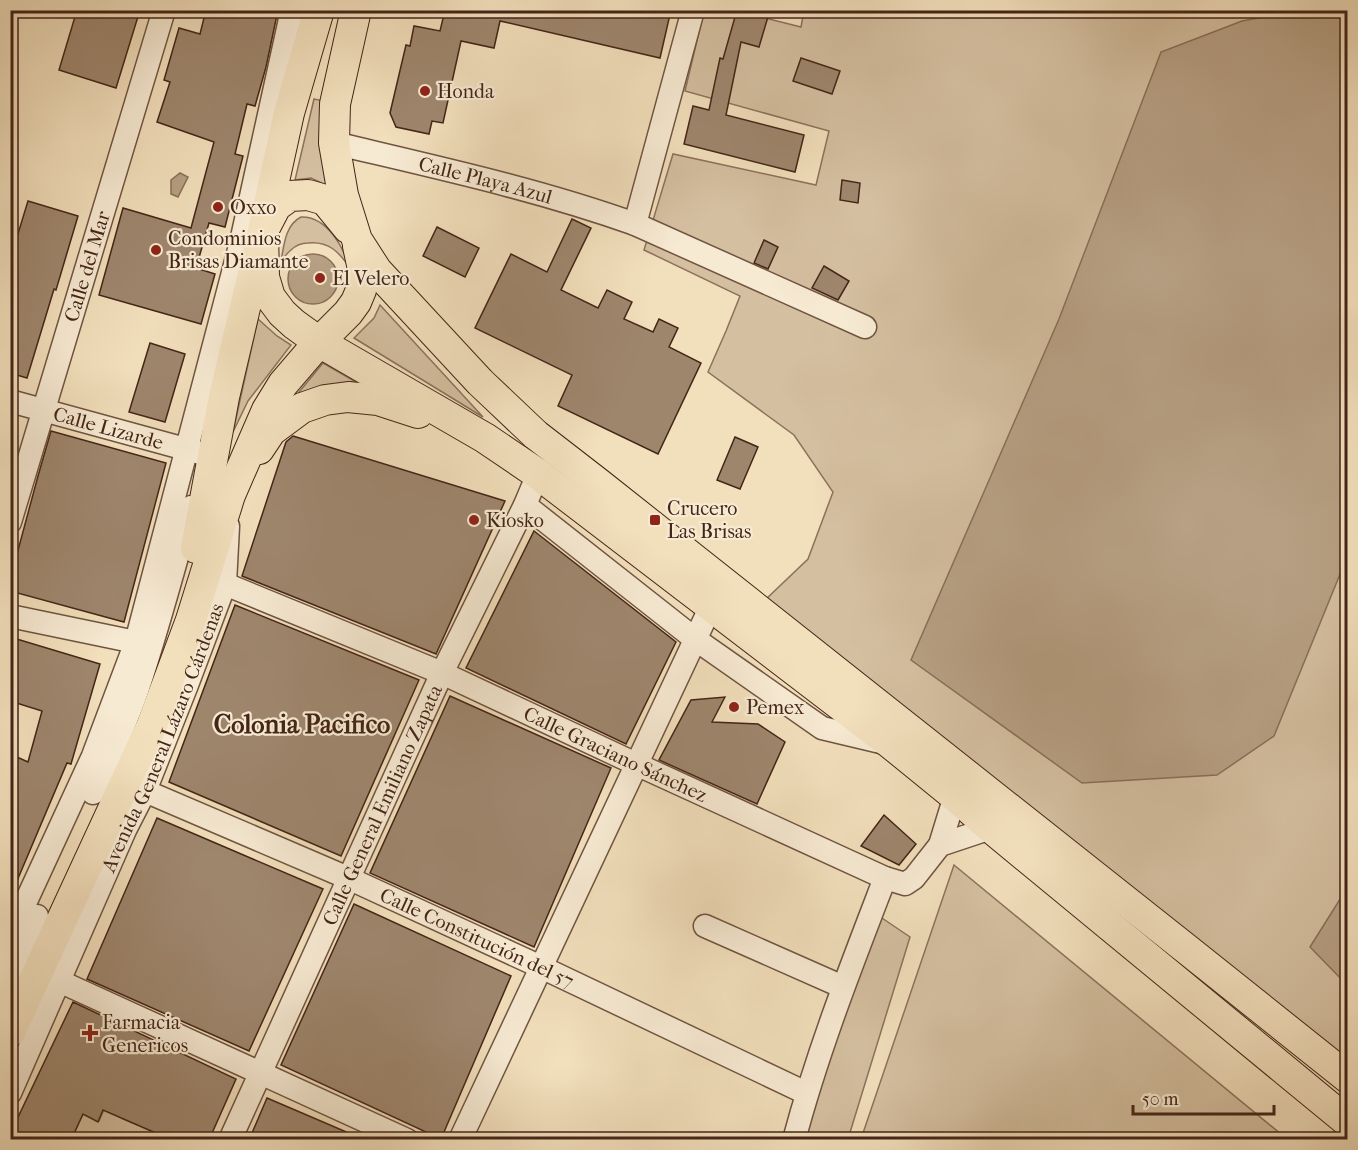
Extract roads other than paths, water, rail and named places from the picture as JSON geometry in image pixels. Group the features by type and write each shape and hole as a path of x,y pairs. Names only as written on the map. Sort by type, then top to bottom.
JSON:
{"main road":[{"path":"305,10 289,113 263,231 264,277 270,297 282,313 319,342 485,438 538,474 891,744 1347,1122"},
{"path":"289,113 319,10"},
{"path":"230,495 267,410 284,384 319,342 348,313 361,290 364,274 338,144 335,104 356,10"},
{"path":"338,144 373,10"},
{"path":"263,231 276,206 290,196 308,195 325,200 385,280 480,382 536,435 1347,1078"},
{"name":"Avenida General Lázaro Cárdenas","path":"191,620 190,581 224,396 263,231"},
{"path":"230,495 271,430 302,408 325,400 348,397 378,400 485,438"},
{"name":"Avenida General Lázaro Cárdenas","path":"10,1032 152,725 191,620 230,495"}],"street":[{"name":"Calle del Mar","path":"10,522 164,10"},
{"path":"196,452 292,10"},
{"path":"635,224 693,10"},
{"name":"Calle Playa Azul","path":"338,144 527,189 635,224 865,327"},
{"name":"Avenida General Lázaro Cárdenas","path":"12,966 106,765 137,690 144,644 174,569 196,452 224,396"},
{"name":"Calle Lizarde","path":"10,401 196,452"},
{"name":"Calle General Emiliano Zapata","path":"230,1140 442,673 538,474"},
{"name":"Avenida General Lázaro Cárdenas","path":"10,1093 125,830 145,791 225,584 230,495"},
{"path":"525,505 695,639 822,728 891,744"},
{"name":"Calle Graciano Sánchez","path":"225,584 442,673 885,878 905,884 914,878 940,845"},
{"path":"460,1140 711,606"},
{"path":"10,616 144,644 10,936"},
{"name":"Calle Constitución del 57","path":"145,791 348,878 806,1093"},
{"path":"940,845 955,796"},
{"path":"940,845 991,828"},
{"path":"794,1140 806,1093 843,987 885,878"},
{"path":"705,926 843,987"},
{"path":"59,981 407,1140"}],"place":[{"name":"Honda","path":"425,91"},
{"name":"Oxxo","path":"218,207"},
{"name":"Condominios Brisas Diamante","path":"156,250"},
{"name":"El Velero","path":"320,278"},
{"name":"Kiosko","path":"474,520"},
{"name":"Crucero Las Brisas","path":"655,520"},
{"name":"Pemex","path":"734,707"},
{"name":"Farmacia Genericos","path":"90,1033"}],"district":[{"name":"Colonia Pacifico","path":"302,724"}]}
